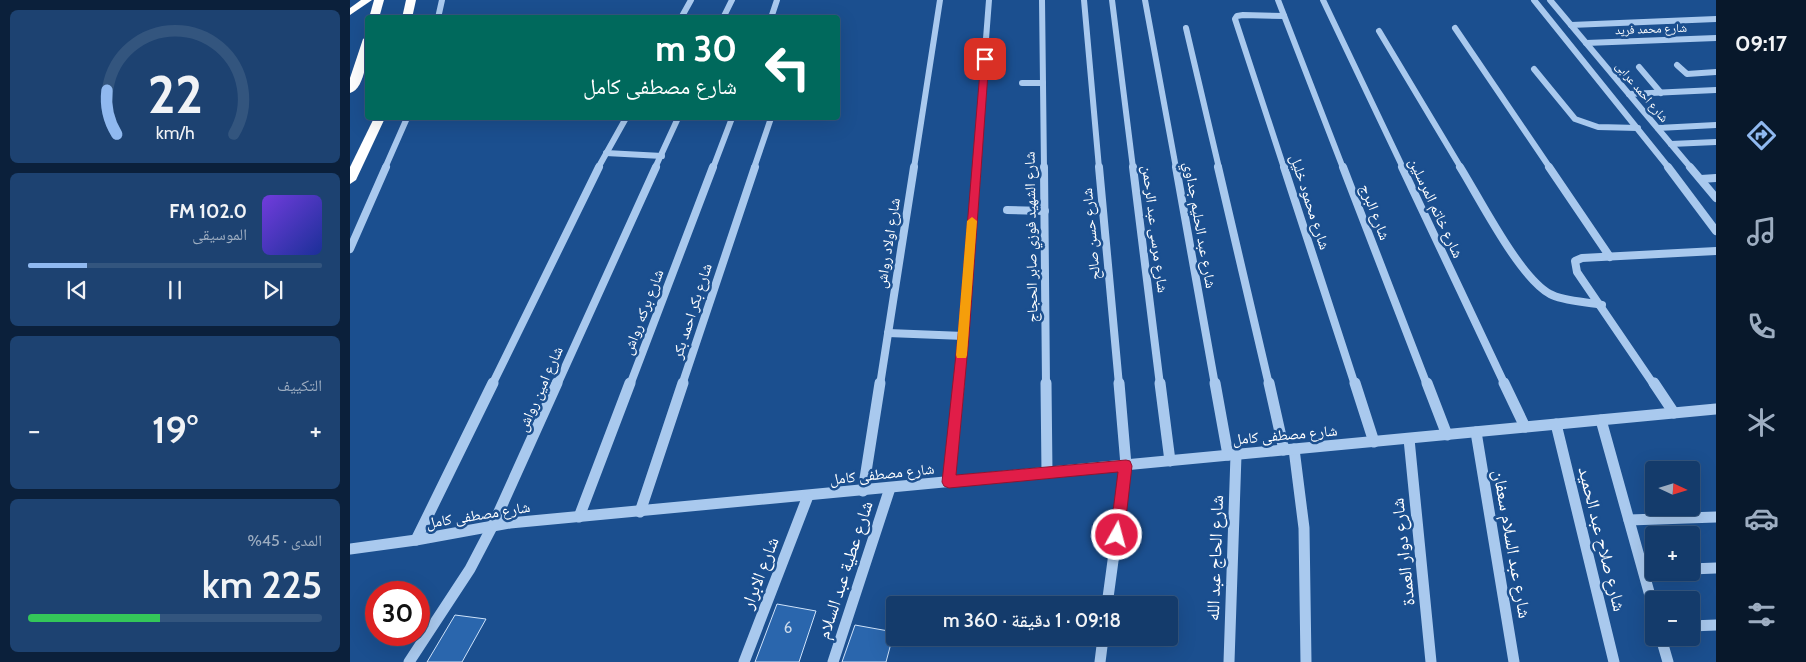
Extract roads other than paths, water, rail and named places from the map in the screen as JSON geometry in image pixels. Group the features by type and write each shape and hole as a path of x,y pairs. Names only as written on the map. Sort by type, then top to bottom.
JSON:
{"highway":[{"path":"350,12 367,0"},
{"path":"375,15 379,0"},
{"path":"408,15 411,0"},
{"path":"350,90 358,73 365,49"},
{"path":"350,180 378,120"}],"street":[{"path":"439,15 442,0"},
{"path":"682,15 690,0"},
{"path":"724,15 732,0"},
{"path":"772,15 777,0"},
{"name":"شارع اولاد رواش","path":"863,491 940,0"},
{"path":"949,482 964,336 989,0"},
{"name":"شارع الشهيد فوزي صابر الحجاج","path":"1042,0 1048,473"},
{"name":"شارع حسن صالح","path":"1084,0 1126,466 1108,596"},
{"name":"شارع مرسى عبد الرحمن","path":"1112,0 1170,461"},
{"name":"شارع عبد الحليم جداوي","path":"1145,0 1232,455"},
{"name":"شارع البرج","path":"1278,0 1447,435"},
{"name":"شارع خاتم المرسلين","path":"1322,0 1525,427"},
{"path":"1534,0 1638,128 1716,231"},
{"path":"1550,0 1562,0"},
{"name":"شارع احمد عرابى","path":"1550,0 1716,198"},
{"name":"شارع محمود خليل","path":"1284,16 1243,15 1237,16 1235,19 1374,442"},
{"path":"1571,24 1716,19"},
{"path":"1186,28 1289,450 1304,528 1306,662"},
{"path":"1455,28 1610,257"},
{"path":"1379,31 1501,235 1532,281 1551,295 1602,305"},
{"name":"شارع محمد فريد","path":"1586,43 1716,38"},
{"path":"1677,66 1688,74 1716,72"},
{"path":"1639,67 1661,93"},
{"path":"1534,69 1575,119 1602,129 1638,128"},
{"path":"1022,83 1043,83"},
{"path":"1629,94 1716,90"},
{"path":"350,249 406,120"},
{"path":"416,540 606,153 625,120"},
{"name":"شارع امين رواش","path":"409,662 470,570 494,525 677,120"},
{"name":"شارع بركه رواش","path":"579,517 731,120"},
{"name":"شارع بكر احمد بكر","path":"640,512 770,120"},
{"path":"1658,128 1716,125"},
{"path":"1671,144 1716,142"},
{"path":"606,153 662,156"},
{"path":"1700,179 1716,178"},
{"path":"1007,210 1045,211"},
{"path":"1674,413 1602,305 1577,272 1575,261 1582,258 1716,251"},
{"path":"888,333 964,336"},
{"name":"شارع مصطفى كامل","path":"350,549 416,540 494,525 1716,409"},
{"path":"1601,420 1629,520 1645,562"},
{"name":"شارع صلاح عبد الحميد","path":"1556,424 1614,662"},
{"name":"شارع عبد السلام سعفان","path":"1476,432 1514,662"},
{"name":"شارع دوار العمدة","path":"1409,438 1432,662"},
{"name":"شارع الحاج عبد الله","path":"1229,662 1232,455"},
{"name":"شارع عطية عبد السلام","path":"833,662 890,488"},
{"name":"شارع الابرار","path":"744,662 808,496"},
{"path":"1629,520 1716,517"},
{"path":"1700,569 1716,568"},
{"path":"1700,626 1716,625"},
{"path":"1100,662 1102,646"},
{"path":"1664,646 1668,662"}]}
